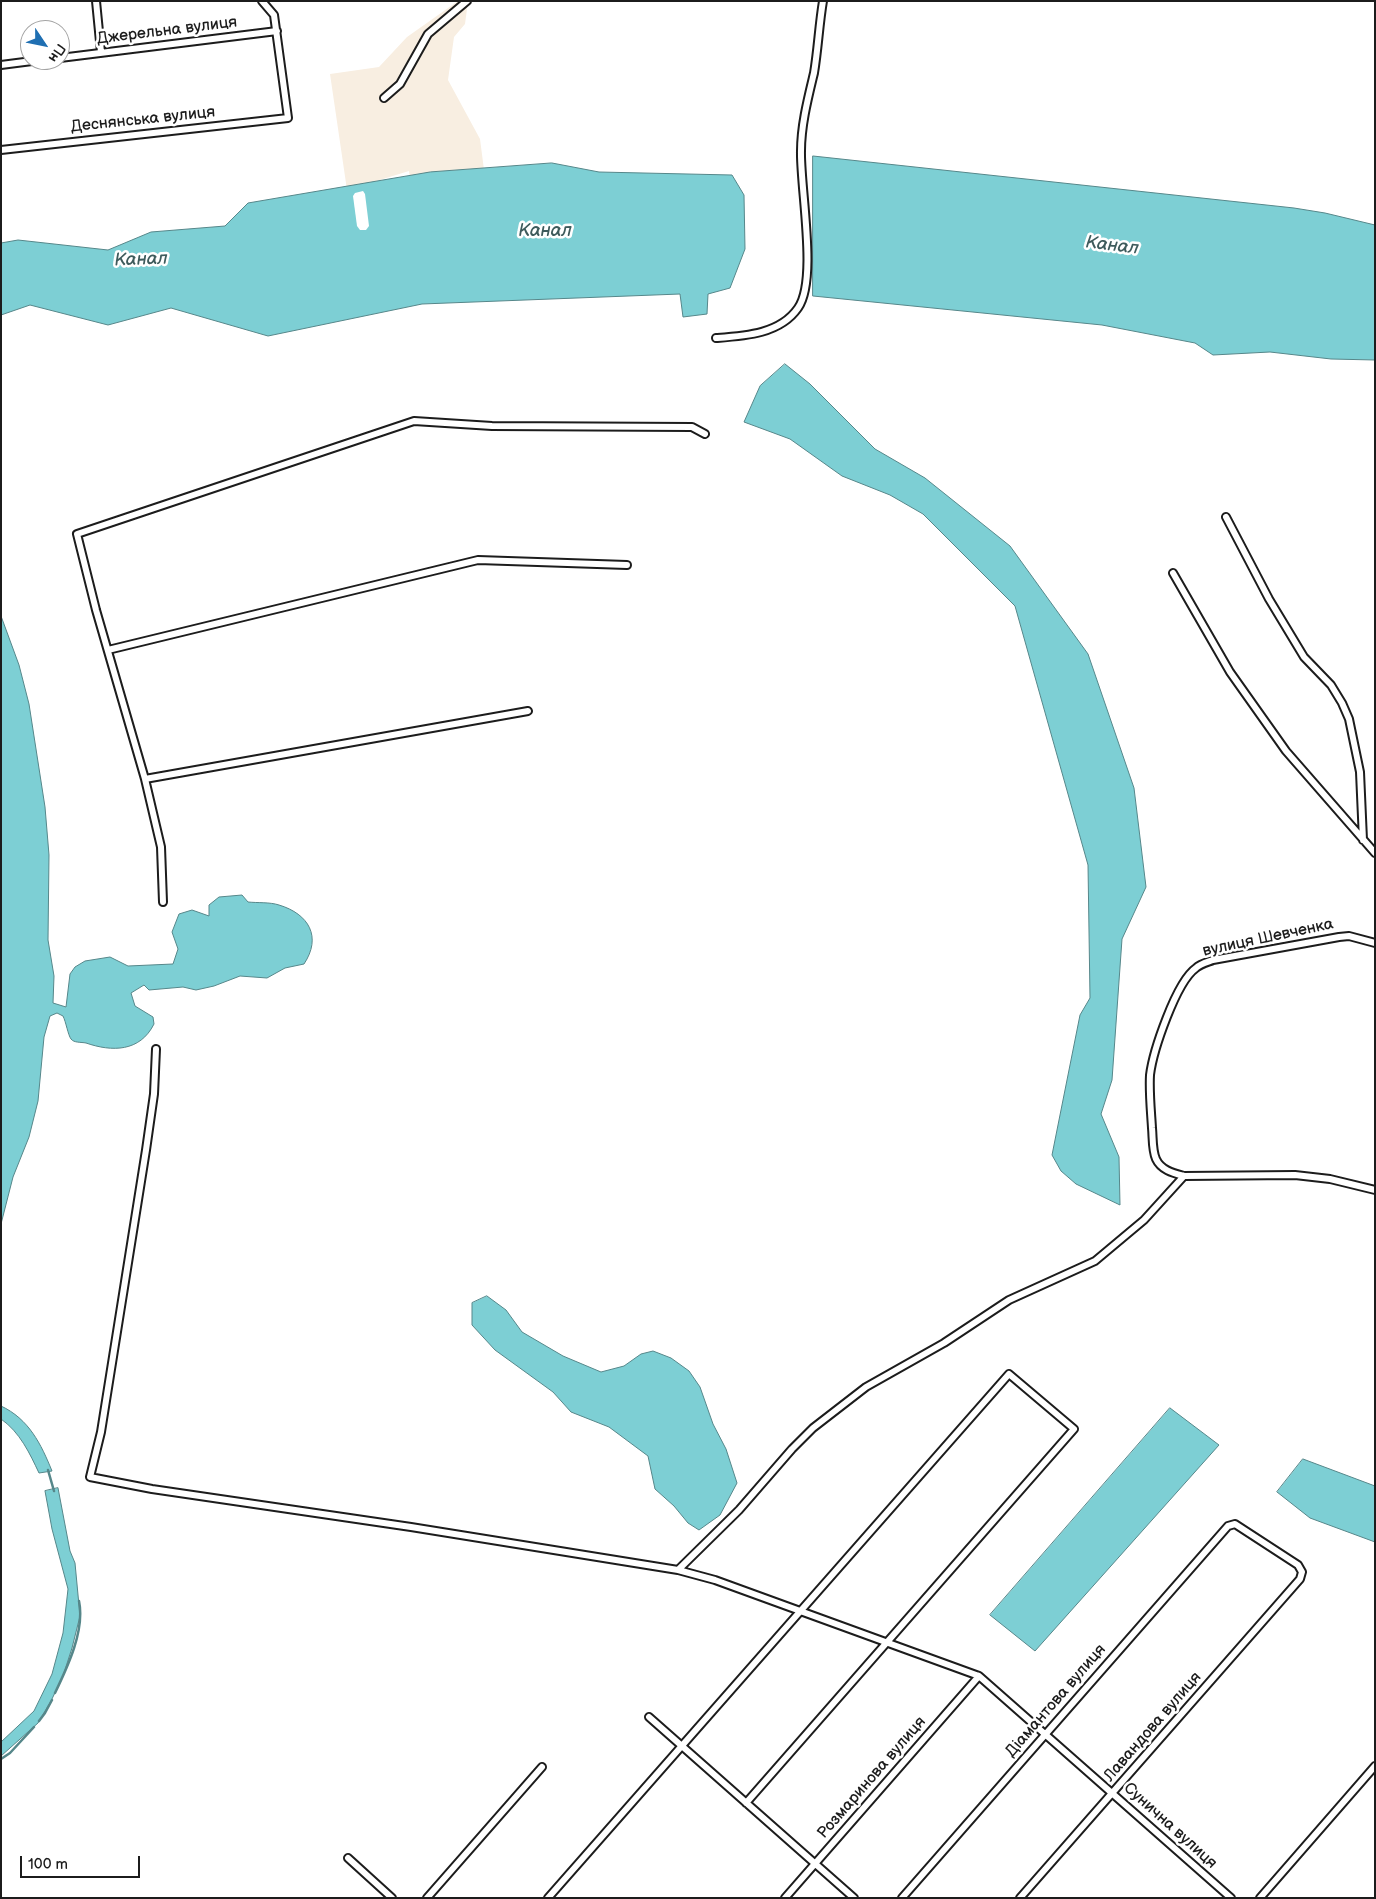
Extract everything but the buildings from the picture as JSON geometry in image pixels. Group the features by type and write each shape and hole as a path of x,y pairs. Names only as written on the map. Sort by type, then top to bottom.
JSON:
{"street":[{"path":"96,1 101,52"},
{"path":"262,1 274,15 277,31"},
{"path":"384,98 400,84 428,34 467,1"},
{"path":"716,338 766,331 788,320 800,306 808,275 801,151 823,1"},
{"name":"Джерельна вулиця","path":"70,57 277,31"},
{"name":"Деснянська вулиця","path":"1,150 288,118 277,31"},
{"path":"1,65 20,63"},
{"path":"163,902 161,847 145,779 96,610 77,534 414,421 492,426 692,427 705,434"},
{"path":"1226,517 1269,599 1304,657 1331,685 1349,719 1360,772 1363,840"},
{"path":"108,650 478,560 627,565"},
{"path":"1173,573 1230,672 1280,743 1312,783 1375,853"},
{"path":"145,779 528,711"},
{"name":"вулиця Шевченка","path":"1184,1176 1162,1167 1156,1158 1150,1106 1150,1076 1154,1056 1177,993 1186,979 1196,967 1213,960 1338,937 1349,936 1375,943"},
{"path":"156,1049 154,1094 146,1150 101,1432 90,1476 152,1489 411,1527 678,1570 715,1580 979,1676"},
{"path":"678,1570 739,1510 792,1449 813,1428 866,1387 944,1343 1009,1300 1095,1261 1144,1220 1184,1176 1295,1175 1330,1179 1375,1190"},
{"path":"548,1898 1009,1374 1074,1429 746,1803"},
{"name":"Діамантова вулиця","path":"902,1898 1231,1524 1235,1524 1298,1564 1302,1572"},
{"name":"Лавандова вулиця","path":"1020,1898 1300,1579 1302,1572"},
{"name":"Сунична вулиця","path":"979,1676 1230,1898"},
{"name":"Розмаринова вулиця","path":"786,1898 979,1676"},
{"path":"649,1717 854,1898"},
{"path":"1260,1898 1375,1766"},
{"path":"428,1898 542,1767"},
{"path":"348,1858 392,1898"}],"shaded area":[{"path":"458,1 463,1 467,9 465,24 454,37 448,80 480,139 490,216 416,227 409,171 347,190 330,74 379,67 407,37"}],"water":[{"name":"Канал","path":"813,156 1294,208 1375,225 1375,360 1331,359 1270,352 1213,355 1195,343 1102,325 813,296"},
{"name":"Канал","path":"552,163 599,172 732,175 744,195 745,249 730,288 708,294 707,314 683,317 680,294 422,304 268,336 171,308 108,325 30,305 1,315 1,243 18,240 108,250 151,232 225,226 248,203 430,172"},
{"path":"785,364 810,384 875,449 925,478 1010,546 1088,654 1134,788 1146,887 1122,939 1112,1080 1101,1114 1119,1157 1120,1205 1076,1184 1061,1171 1052,1155 1080,1015 1090,998 1088,865 1015,606 923,514 890,495 842,476 790,439 744,422 760,386"},
{"path":"1,616 19,665 29,704 45,807 49,855 48,940 54,976 53,1003 66,1007 70,974 75,967 85,961 110,957 128,966 173,964 178,949 172,932 179,914 192,910 209,916 209,905 219,897 242,895 248,902 272,903 289,909 298,914 310,928 312,945 304,964 285,968 267,978 240,976 214,986 196,990 183,987 149,990 144,985 131,993 135,1006 153,1017 154,1024 141,1040 133,1045 106,1048 74,1041 70,1037 63,1016 57,1013 50,1016 44,1037 38,1101 29,1137 13,1177 1,1224"},
{"path":"487,1296 506,1310 522,1332 563,1356 601,1372 624,1366 641,1354 653,1351 671,1358 689,1371 700,1387 713,1424 726,1449 737,1483 720,1515 699,1530 688,1523 674,1506 655,1489 648,1456 609,1427 571,1412 553,1392 495,1350 472,1325 472,1303"},
{"path":"1,1406 11,1411 27,1425 43,1451 52,1471 39,1473 19,1437 1,1419"},
{"path":"1170,1408 1219,1445 1035,1651 990,1615"},
{"path":"1303,1459 1375,1486 1375,1542 1310,1518 1277,1492"},
{"path":"58,1488 70,1551 75,1563 80,1616 63,1676 51,1701 38,1723 1,1756 1,1742 34,1711 52,1674 63,1633 68,1589 52,1529 45,1491"}],"pier":[{"path":"363,191 369,226 366,230 360,230 357,226 353,196 355,193"}],"waterway":[{"path":"48,1470 54,1491"},
{"path":"55,1693 74,1648 80,1624 79,1601"},
{"path":"39,1721 52,1700"},
{"path":"1,1759 10,1753 34,1727"}]}
